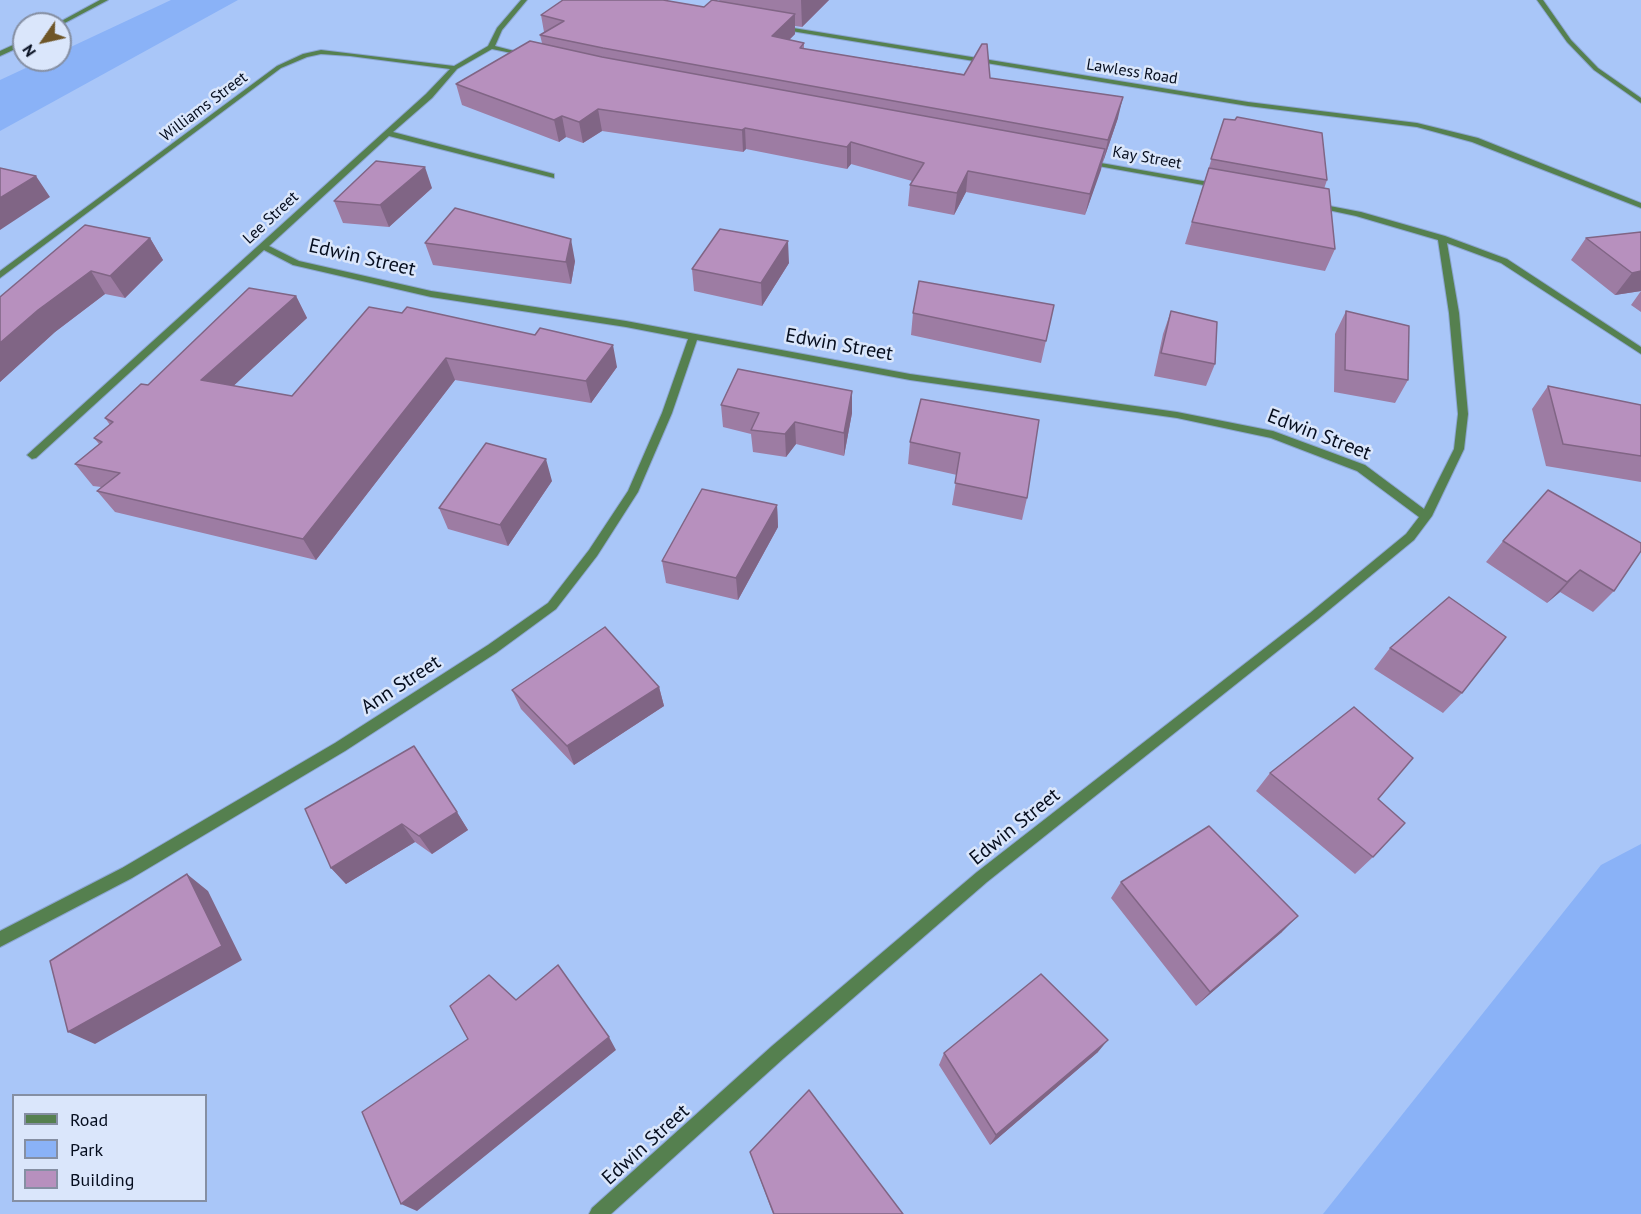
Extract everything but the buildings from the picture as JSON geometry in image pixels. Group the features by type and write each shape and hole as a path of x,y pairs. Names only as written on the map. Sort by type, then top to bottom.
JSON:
{"street":[{"path":"72,17 105,0"},
{"path":"524,0 499,29 491,47 536,58"},
{"path":"1540,0 1569,41 1596,69 1641,101"},
{"name":"Lawless Road","path":"775,27 1248,104 1344,114 1417,125 1475,140 1641,207"},
{"name":"Lee Street","path":"32,455 429,96 455,68 491,47"},
{"name":"Williams Street","path":"0,275 279,67 305,55 321,52 340,53 455,68"},
{"path":"387,133 551,176"},
{"name":"Kay Street","path":"1074,160 1232,188"},
{"path":"1312,204 1358,214 1442,238 1504,261 1641,351"},
{"path":"1426,516 1459,449 1463,414 1454,313 1442,238"},
{"name":"Edwin Street","path":"263,246 296,262 431,294 626,324 910,377 1177,415 1273,435 1361,468 1426,516 1410,537 1323,608 982,878 778,1052 598,1214"},
{"name":"Ann Street","path":"0,939 127,873 340,747 492,649 552,606 593,553 633,492 667,413 693,338"}],"green space":[{"path":"171,0 238,0 0,131 0,80 17,72 72,72 72,46"},
{"path":"1641,844 1641,1214 1323,1214 1601,865"}]}
